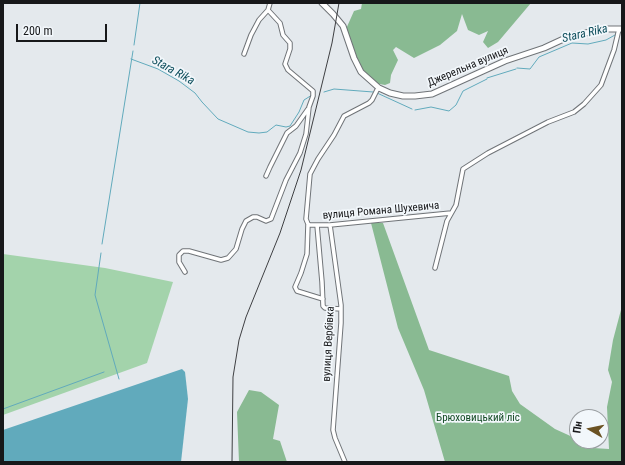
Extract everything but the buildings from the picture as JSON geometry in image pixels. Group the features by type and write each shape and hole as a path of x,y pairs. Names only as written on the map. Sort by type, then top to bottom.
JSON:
{"street":[{"path":"244,54 251,35 259,20 268,10 270,3"},
{"name":"Джерельна вулиця","path":"322,3 343,26 359,69 378,89 403,96 432,94 484,70 544,48 570,36 595,31 620,30"},
{"path":"185,272 179,262 179,255 183,251 189,251 221,260 228,258 236,249 246,221 253,217 266,221 272,219 286,180 300,153 306,134 309,107 313,94 288,70 285,64 290,49 290,43 283,34 280,23 268,10"},
{"name":"вулиця Романа Шухевича","path":"308,224 330,225 451,213 456,206 463,169 488,153 538,126 574,112 601,85 620,30"},
{"path":"323,299 295,289 306,259 308,224 306,220 306,204 309,181 314,167 344,116 369,103 378,89"},
{"path":"266,176 287,133 296,126 309,107"},
{"path":"435,268 447,221 451,213"},
{"path":"317,225 323,306 324,308 341,309"},
{"name":"вулиця Вербівка","path":"330,225 341,309 333,430 345,462"}],"green space":[{"path":"362,3 531,3 498,42 488,48 483,42 488,31 479,35 468,30 462,14 457,31 440,45 414,58 396,47 393,50 398,60 391,75 390,83 385,85 374,83 360,70 346,29 354,11 361,9"},
{"name":"Брюховицький ліс","path":"371,223 383,223 429,350 509,376 512,391 520,404 555,429 569,435 569,449 609,449 609,409 607,409 607,407 612,382 608,370 613,340 622,306 622,462 445,462 424,390 398,328"},
{"path":"3,254 105,268 173,282 147,363 3,415"},
{"path":"249,390 261,392 279,405 273,439 280,441 287,462 239,462 237,412"}],"water":[{"path":"182,369 185,372 188,399 181,462 3,462 3,430"}],"waterway":[{"path":"134,45 140,3"},
{"name":"Stara Rika","path":"517,68 530,69 539,57 572,43 588,44 606,40 615,35"},
{"path":"102,244 133,51"},
{"name":"Stara Rika","path":"131,59 158,69 179,81 195,93 218,119 248,132 267,132 276,125 286,127 290,126 299,112 304,100 312,95"},
{"name":"Stara Rika","path":"487,78 516,69"},
{"name":"Stara Rika","path":"415,110 431,107 449,111 456,105 463,91 487,79"},
{"name":"Stara Rika","path":"324,92 334,89 373,92"},
{"name":"Stara Rika","path":"377,93 412,109"},
{"path":"101,253 95,295 119,379"},
{"path":"3,409 104,372"}],"railway":[{"path":"232,462 233,377 239,340 246,317 280,233 301,170 332,43 339,3"}]}
